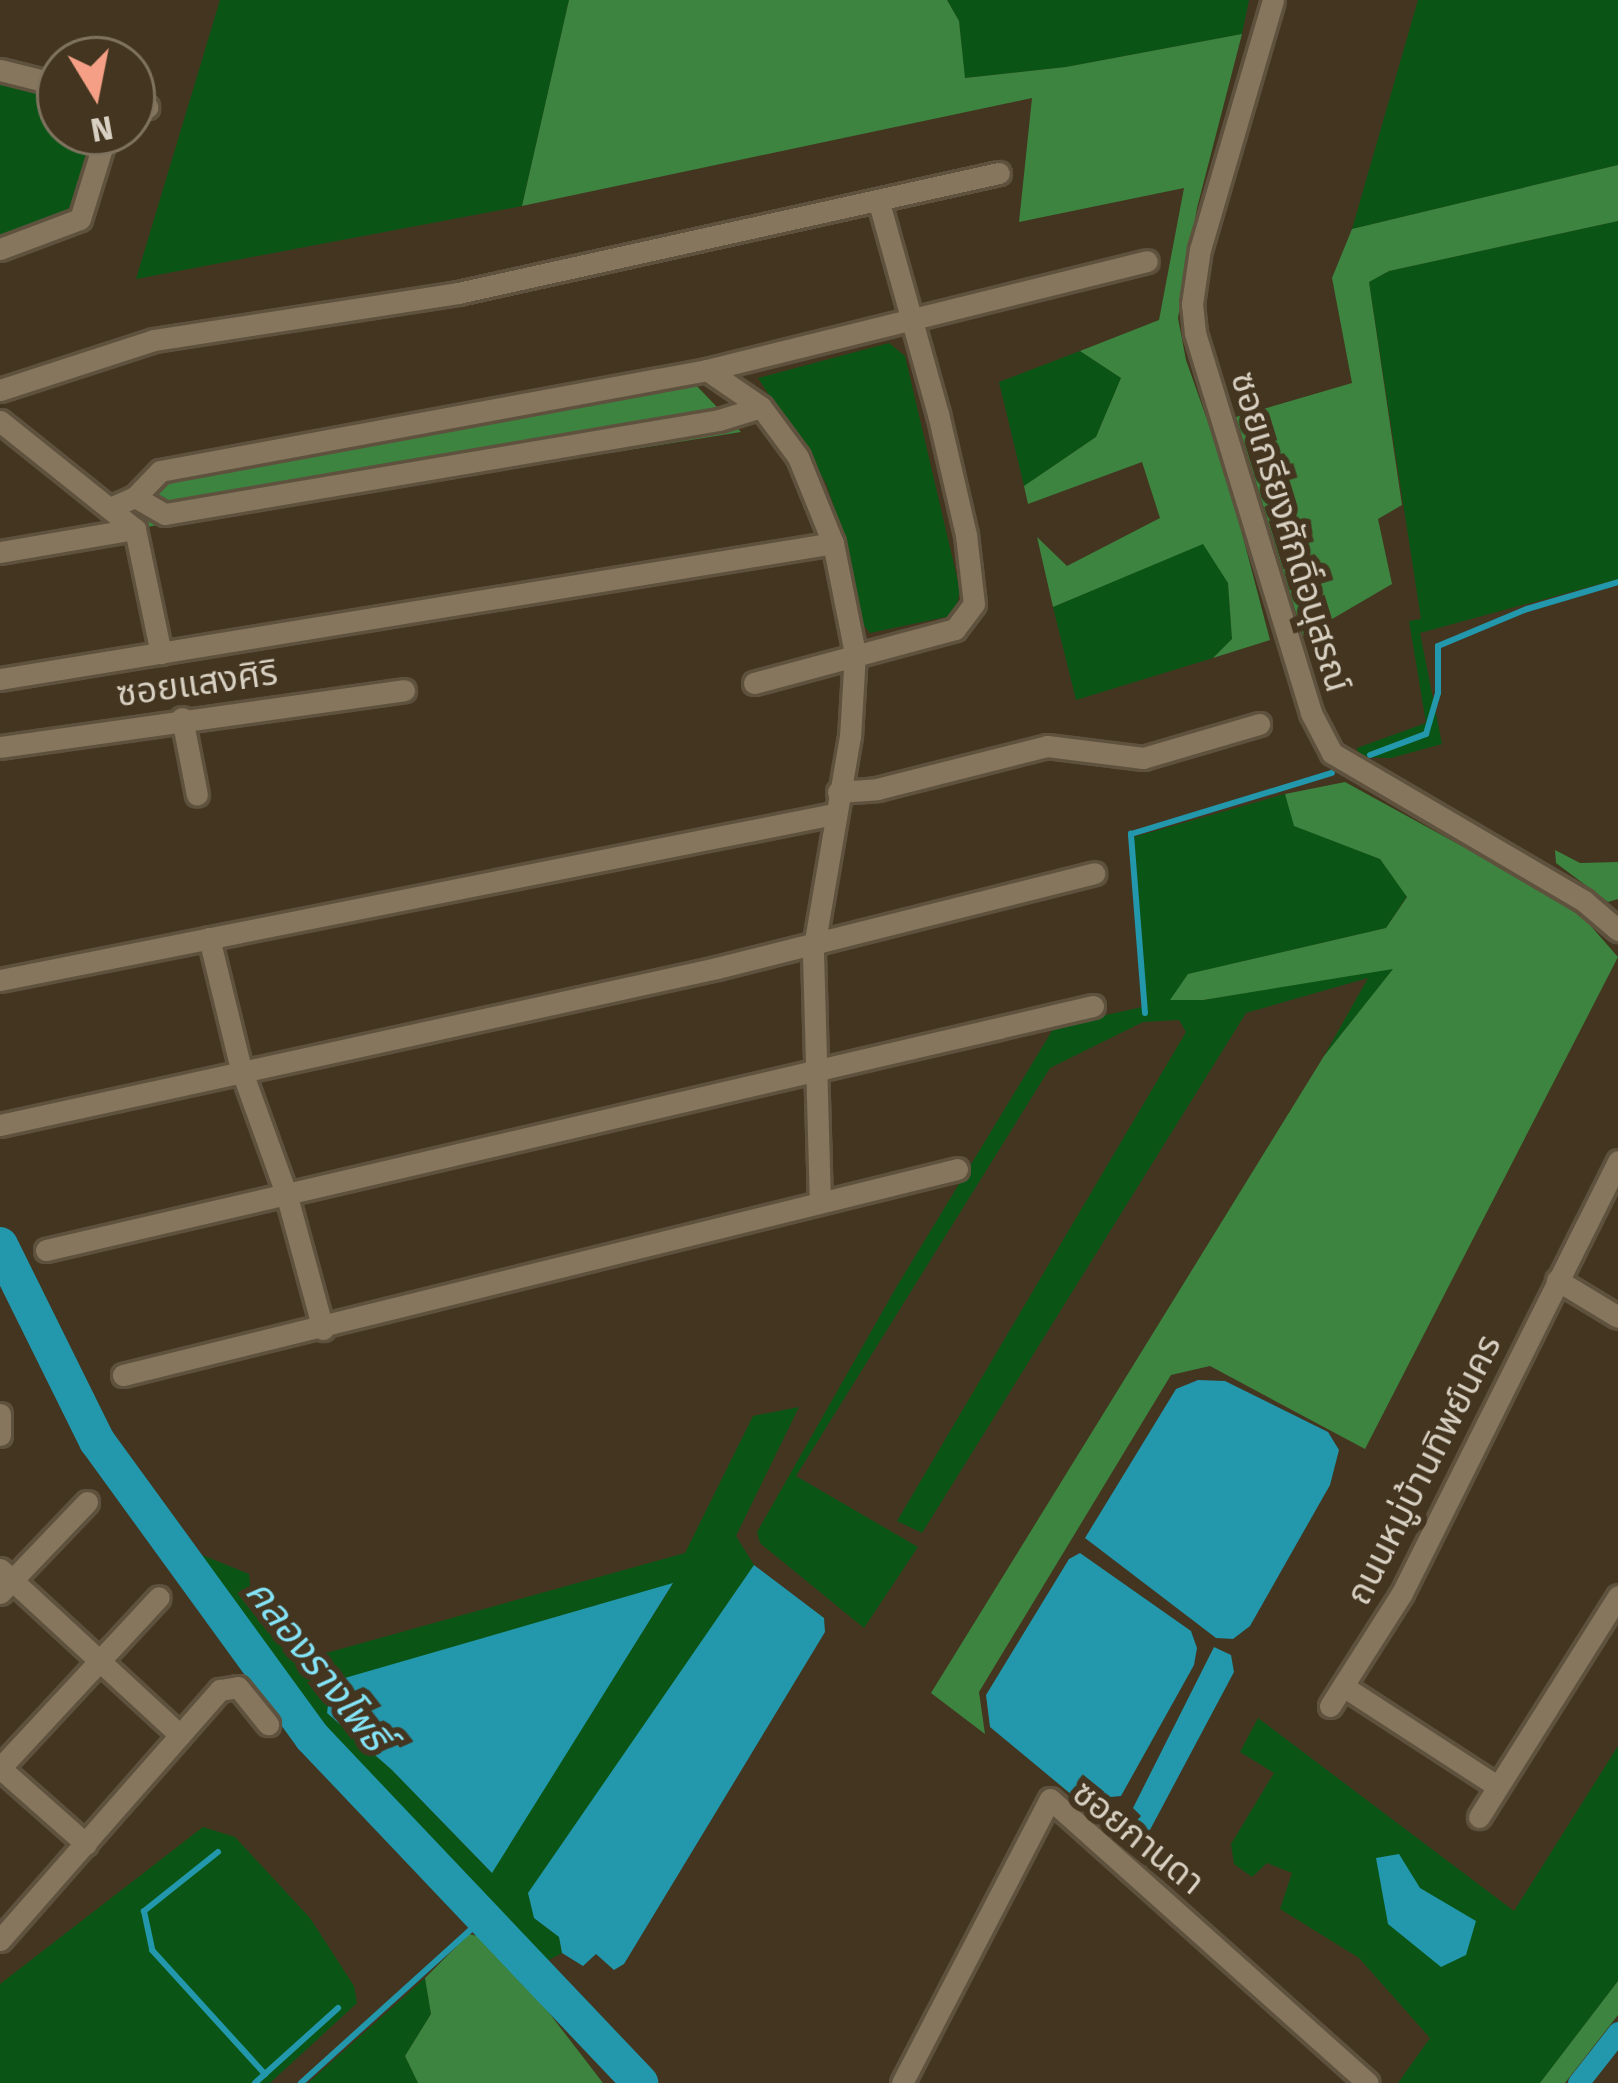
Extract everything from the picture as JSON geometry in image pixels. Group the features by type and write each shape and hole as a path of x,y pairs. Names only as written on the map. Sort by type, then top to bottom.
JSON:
{"street":[{"name":"ซอยเกรียงศักดิ์อนุสรณ์","path":"1274,0 1200,249 1192,304 1195,333 1311,713 1332,753 1584,901 1618,930"},
{"path":"0,70 36,79"},
{"path":"0,249 80,219 100,156"},
{"path":"0,390 154,340 458,293 999,173"},
{"path":"754,683 955,629 974,604 966,536 914,321 879,203"},
{"path":"110,508 135,497 160,471 707,370 1147,261"},
{"path":"707,370 760,406 798,457 833,542 855,653 850,736 814,944 820,1201"},
{"path":"135,497 165,514 719,420 760,406"},
{"path":"0,422 135,530 160,653"},
{"path":"0,552 135,530"},
{"path":"0,679 833,542"},
{"name":"ซอยแสงศิริ","path":"0,747 404,690"},
{"path":"182,718 197,795"},
{"path":"0,980 836,803 1047,746 1112,759 1143,758 1259,724"},
{"path":"0,1125 814,944 1094,873"},
{"path":"209,938 241,1069 286,1193 323,1329"},
{"path":"46,1250 1093,1006"},
{"name":"ถนนหมู่บ้านทิพย์นคร","path":"1330,1706 1402,1593 1618,1161"},
{"path":"123,1375 957,1169"},
{"path":"1557,1280 1618,1317"},
{"path":"0,1414 0,1436"},
{"path":"87,1502 4,1581 98,1658 180,1735"},
{"path":"1479,1817 1618,1595"},
{"path":"86,1844 0,1768 159,1598"},
{"path":"1343,1686 1496,1786"},
{"path":"0,1940 220,1690 238,1687 268,1724"},
{"name":"ซอยกานดา","path":"902,2083 1050,1799 1368,2083"}],"green space":[{"path":"220,0 569,0 522,206 136,279"},
{"path":"569,0 947,0 959,21 965,78 1066,67 1242,34 1197,208 1178,318 1186,360 1227,476 1270,640 1213,658 1232,639 1228,583 1203,544 1053,607 1037,537 1067,566 1160,518 1142,462 1028,504 1024,486 1096,437 1121,378 1080,351 1159,320 1184,188 1019,222 1032,98 522,206"},
{"path":"947,0 1249,0 1242,34 1066,67 964,78 959,21"},
{"path":"1418,0 1618,0 1618,165 1352,229"},
{"path":"0,75 36,85 36,156 89,156 75,203 55,220 0,236"},
{"path":"1618,165 1618,221 1389,271 1369,282 1402,505 1378,519 1392,584 1303,636 1236,417 1352,383 1332,278 1352,229"},
{"path":"1618,221 1618,579 1420,633 1442,744 1391,758 1359,757 1357,748 1426,723 1409,621 1421,619 1369,282 1389,271"},
{"path":"889,343 905,356 960,590 955,615 870,633 862,623 846,543 826,483 758,378"},
{"path":"1080,351 1121,378 1096,437 1024,486 999,382"},
{"path":"692,381 741,432 146,527 139,479"},
{"path":"1204,543 1228,583 1232,639 1213,658 1076,700 1053,607"},
{"path":"1345,782 1575,908 1618,957 1365,1449 1210,1366 1171,1375 979,1692 985,1734 931,1693 1324,1056 1393,969 1203,1000 1170,1000 1188,974 1386,928 1407,897 1380,859 1294,826 1285,794"},
{"path":"1285,794 1295,826 1380,859 1407,896 1386,928 1189,974 1172,1000 1203,1000 1395,967 1324,1056 1368,978 1246,1013 922,1533 897,1521 1186,1032 1179,1020 1143,1022 1050,1068 796,1476 918,1547 864,1628 760,1543 757,1532 897,1286 1055,1026 1147,1006 1134,837"},
{"path":"1555,850 1580,863 1618,862 1618,899 1608,902 1556,863"},
{"path":"799,1407 736,1536 754,1565 534,1918 559,1937 562,1953 547,1961 318,1730 192,1551 249,1574 253,1613 294,1662 685,1553 753,1416","holes":["672,1585 491,1872 392,1770 327,1713"]},
{"path":"1258,1718 1514,1911 1618,1746 1618,1981 1540,2083 1398,2083 1430,2038 1359,1958 1280,1909 1292,1873 1267,1863 1252,1877 1234,1864 1231,1844 1274,1773 1240,1752"},
{"path":"203,1827 235,1837 310,1918 354,1986 357,2003 270,2083 0,2083 0,1984"},
{"path":"469,1934 493,1940 603,2083 418,2083 405,2056 431,2014 425,1978"},
{"path":"425,1978 431,2014 405,2056 418,2083 308,2083"},
{"path":"1618,1981 1618,2015 1565,2083 1540,2083"}],"water":[{"path":"1198,1380 1225,1381 1328,1432 1339,1450 1330,1485 1250,1626 1233,1639 1216,1638 1085,1538 1176,1389"},
{"path":"1080,1553 1191,1631 1197,1648 1194,1665 1121,1796 1078,1800 990,1727 986,1695 1069,1559"},
{"path":"754,1565 824,1618 825,1632 624,1964 614,1970 596,1954 583,1966 562,1953 559,1937 534,1918 528,1893"},
{"path":"673,1583 492,1873 392,1770 327,1713 331,1682"},
{"path":"1214,1647 1231,1655 1234,1672 1143,1843 1129,1839 1127,1831 1141,1816 1133,1808"},
{"path":"1399,1854 1420,1888 1476,1921 1466,1955 1441,1967 1388,1924 1376,1858"}],"waterway":[{"path":"1370,755 1426,734 1438,693 1438,646 1527,609 1618,582"},
{"path":"1145,1013 1131,834 1332,773"},
{"name":"คลองรางโพธิ์","path":"0,1245 97,1441 312,1737 640,2083"},
{"path":"218,1852 144,1911 152,1950 265,2074"},
{"path":"301,2083 486,1916"},
{"path":"255,2083 338,2008"},
{"path":"1578,2083 1618,2032"}]}
